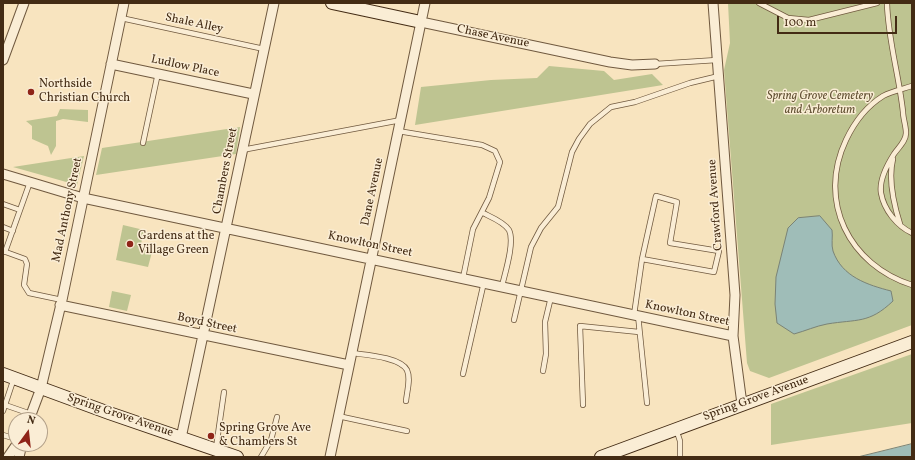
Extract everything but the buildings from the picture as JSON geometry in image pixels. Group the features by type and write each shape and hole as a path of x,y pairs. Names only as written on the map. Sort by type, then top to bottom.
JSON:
{"main road":[{"name":"Chase Avenue","path":"332,3 421,22"},
{"name":"Spring Grove Avenue","path":"601,457 912,342"},
{"name":"Spring Grove Avenue","path":"8,376 237,457"}],"street":[{"path":"4,55 24,3"},
{"name":"Mad Anthony Street","path":"32,412 41,388 61,303 124,3"},
{"name":"Chambers Street","path":"181,438 227,227 253,94 274,3"},
{"name":"Dane Avenue","path":"330,457 425,3"},
{"name":"Crawford Avenue","path":"713,3 735,295 734,336 742,404"},
{"name":"Chase Avenue","path":"421,22 610,62 632,65 655,64"},
{"name":"Ludlow Place","path":"112,64 253,94"},
{"name":"Knowlton Street","path":"3,174 83,198 227,227 734,336"},
{"name":"Boyd Street","path":"61,303 204,336 349,365"}],"lane":[{"path":"759,3 788,18 809,20 877,3"},
{"path":"887,3 890,35 906,133 901,145 894,154 882,178 881,192 884,206 901,226 912,233"},
{"name":"Shale Alley","path":"121,18 264,49"},
{"path":"655,64 717,60"},
{"path":"143,143 158,73"},
{"path":"514,320 530,247 541,228 558,207 572,152 590,124 611,107 650,98 690,83 719,76"},
{"path":"912,86 884,96 867,110 851,130 840,154 835,172 835,194 838,210 847,234 859,252 879,270 895,280 912,285"},
{"path":"242,150 401,120"},
{"path":"398,131 482,145 495,151 500,162 483,213 473,229 463,278"},
{"path":"894,154 890,169 896,210 901,226"},
{"path":"30,182 4,252 25,259 27,264 24,285 29,293 61,303"},
{"path":"642,259 714,272 718,251 670,243 677,202 656,196 642,259 636,315 640,332 647,403"},
{"path":"3,204 20,210"},
{"path":"483,213 501,222 509,230 511,240 502,286"},
{"path":"3,227 13,231"},
{"path":"463,374 484,282"},
{"path":"543,371 546,354 545,322 551,297"},
{"path":"583,404 580,326 640,332"},
{"path":"352,352 397,362 406,370 409,380 406,401"},
{"path":"8,376 4,408 16,412"},
{"path":"216,450 224,392"},
{"path":"338,416 407,431"},
{"path":"261,457 271,440 277,417"},
{"path":"676,429 680,440 680,457"}],"green space":[{"name":"Spring Grove Cemetery and Arboretum","path":"728,3 912,3 912,325 769,378 750,371 747,363 724,70 730,43"},
{"path":"549,66 604,71 614,80 652,74 663,85 415,125 421,87 491,80 537,78"},
{"path":"60,109 88,110 88,122 63,119 56,121 56,146 51,155 48,146 32,139 32,126 26,121 57,116"},
{"path":"240,127 236,154 96,175 102,148"},
{"path":"84,156 77,185 13,167"},
{"name":"Gardens at the Village Green","path":"123,225 144,230 140,249 152,252 148,267 116,260"},
{"path":"112,291 131,295 127,311 109,307"},
{"path":"912,354 912,423 771,445 771,404"}],"water":[{"path":"820,216 832,230 832,246 837,260 849,274 865,283 891,291 893,301 877,314 869,317 855,321 823,325 794,334 777,323 775,304 776,277 788,228 798,218"},
{"path":"912,444 912,457 858,457"}],"place":[{"name":"Northside Christian Church","path":"31,92"},
{"name":"Gardens at the Village Green","path":"130,244"},
{"name":"Spring Grove Ave & Chambers St","path":"211,436"}]}
